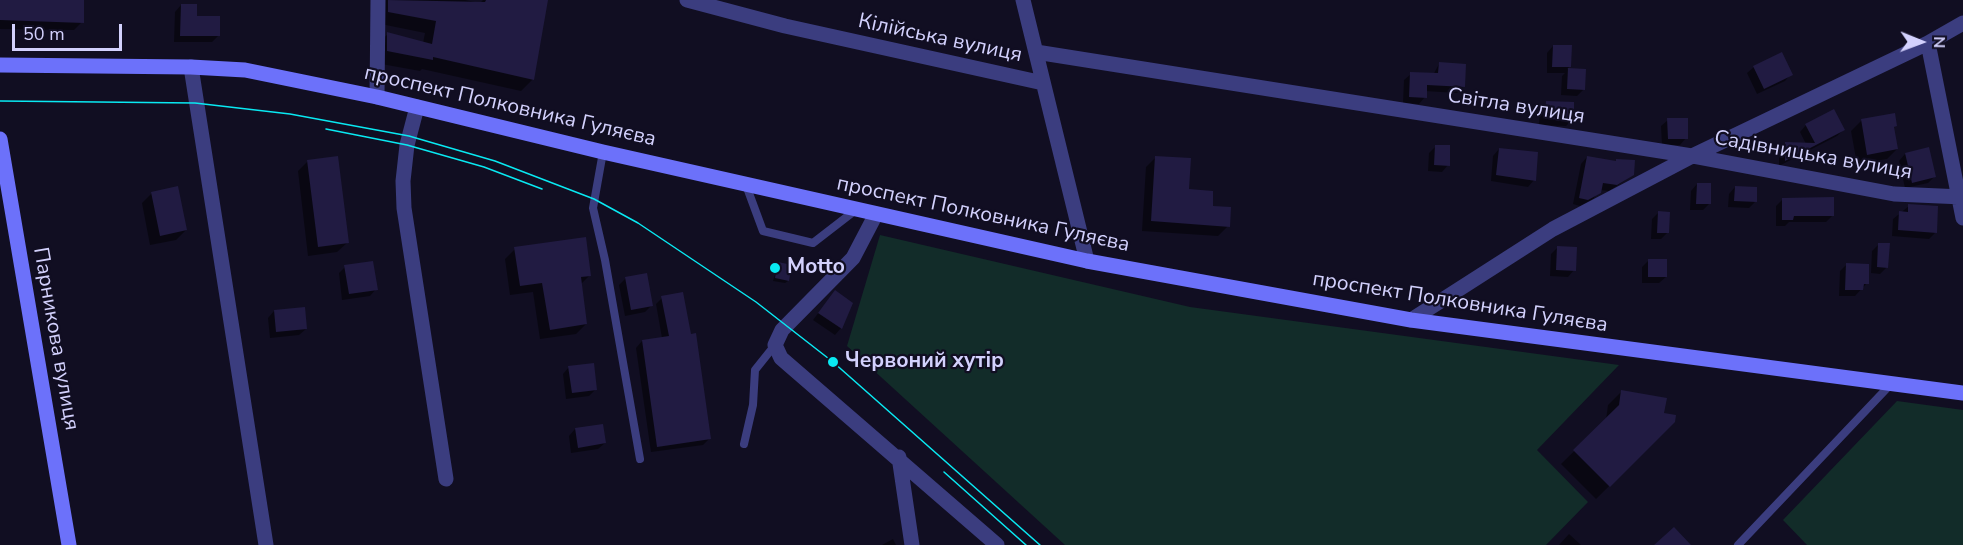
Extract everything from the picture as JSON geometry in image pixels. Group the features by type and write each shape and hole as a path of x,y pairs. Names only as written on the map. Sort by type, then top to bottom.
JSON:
{"main road":[{"name":"проспект Полковника Гуляєва","path":"0,65 191,67 244,70 378,97 603,152 1087,261 1411,320 1963,393"},
{"name":"Парникова вулиця","path":"0,139 69,545"}],"street":[{"path":"378,0 378,97"},
{"name":"Кілійська вулиця","path":"687,0 785,26 1043,83"},
{"path":"1023,0 1087,261"},
{"path":"1411,320 1554,229 1692,156 1928,43 1963,23"},
{"path":"1928,43 1961,197 1963,219"},
{"name":"Світла вулиця","path":"1036,52 1692,156"},
{"path":"191,67 266,545"},
{"path":"417,107 406,145 403,181 404,207 446,479"},
{"name":"Садівницька вулиця","path":"1692,156 1894,194 1961,197"},
{"path":"876,214 853,258 782,330 775,345 781,358 997,545"},
{"path":"898,457 912,545"}],"lane":[{"path":"603,152 593,208 605,260 640,459"},
{"path":"745,184 764,231 813,243 857,209"},
{"path":"744,444 753,405 755,370 775,345"},
{"path":"1738,545 1891,384"}],"green space":[{"path":"880,235 1190,307 1619,365 1537,450 1588,502 1546,545 1065,545 847,346"},
{"path":"1897,401 1963,410 1963,545 1807,545 1783,520"}],"building":[{"path":"0,0 84,0 84,23 0,20"},
{"path":"388,0 485,2 486,0 548,0 534,80 433,57 433,60 387,51 387,32 432,44 436,21 388,12"},
{"path":"181,4 197,4 197,16 220,16 220,36 180,36"},
{"path":"1553,45 1572,45 1571,67 1552,67"},
{"path":"1782,52 1793,75 1764,89 1753,66"},
{"path":"1439,62 1466,64 1465,87 1427,85 1427,98 1409,97 1410,72 1438,73"},
{"path":"1568,68 1586,69 1585,90 1567,89"},
{"path":"1546,101 1574,102 1574,120 1545,119"},
{"path":"1834,109 1845,130 1785,161 1785,142 1815,143 1805,124"},
{"path":"1895,113 1897,126 1894,127 1898,149 1867,155 1861,119"},
{"path":"1667,118 1688,118 1688,139 1668,139"},
{"path":"1435,145 1450,145 1450,166 1434,165"},
{"path":"1929,147 1936,177 1912,183 1905,153"},
{"path":"1499,148 1538,152 1536,181 1496,175"},
{"path":"338,156 349,243 318,247 307,160"},
{"path":"1155,156 1191,158 1189,189 1213,191 1213,206 1231,207 1230,227 1151,221"},
{"path":"1587,156 1616,161 1616,159 1635,160 1634,175 1617,185 1603,183 1601,193 1588,200 1579,198"},
{"path":"1697,183 1711,183 1711,204 1696,204"},
{"path":"178,186 187,230 160,236 151,192"},
{"path":"1735,186 1757,187 1757,202 1734,201"},
{"path":"1834,197 1834,216 1794,216 1793,220 1782,220 1782,198"},
{"path":"1908,204 1938,206 1937,233 1898,230 1899,211 1908,212"},
{"path":"1658,211 1670,212 1669,233 1657,233"},
{"path":"586,237 591,276 581,277 587,324 550,330 542,283 520,286 514,247"},
{"path":"1878,243 1890,243 1888,268 1877,267"},
{"path":"1557,246 1577,247 1576,271 1556,270"},
{"path":"1648,259 1667,259 1667,277 1648,277"},
{"path":"373,261 378,290 349,294 344,265"},
{"path":"778,262 792,265 789,281 775,278"},
{"path":"1846,263 1869,264 1869,284 1864,284 1863,290 1845,290"},
{"path":"647,273 653,306 631,310 625,277"},
{"path":"835,290 853,303 842,329 818,313"},
{"path":"683,292 691,334 696,333 711,439 657,447 642,340 669,336 661,296"},
{"path":"305,307 307,329 276,332 274,310"},
{"path":"594,363 597,390 572,393 568,366"},
{"path":"1621,390 1667,398 1664,413 1676,415 1675,422 1610,487 1573,450 1619,405"},
{"path":"603,424 606,443 578,448 575,428"},
{"path":"1674,527 1691,545 1654,545"}],"tram line":[{"path":"0,101 195,103 290,114 409,136 495,161 594,199 638,223 756,302 833,362 1040,545"},
{"path":"326,129 407,145 484,167 542,189"},
{"path":"944,472 1026,545"}],"place":[{"name":"Motto","path":"775,268"},
{"name":"Червоний хутір","path":"833,362"}]}
